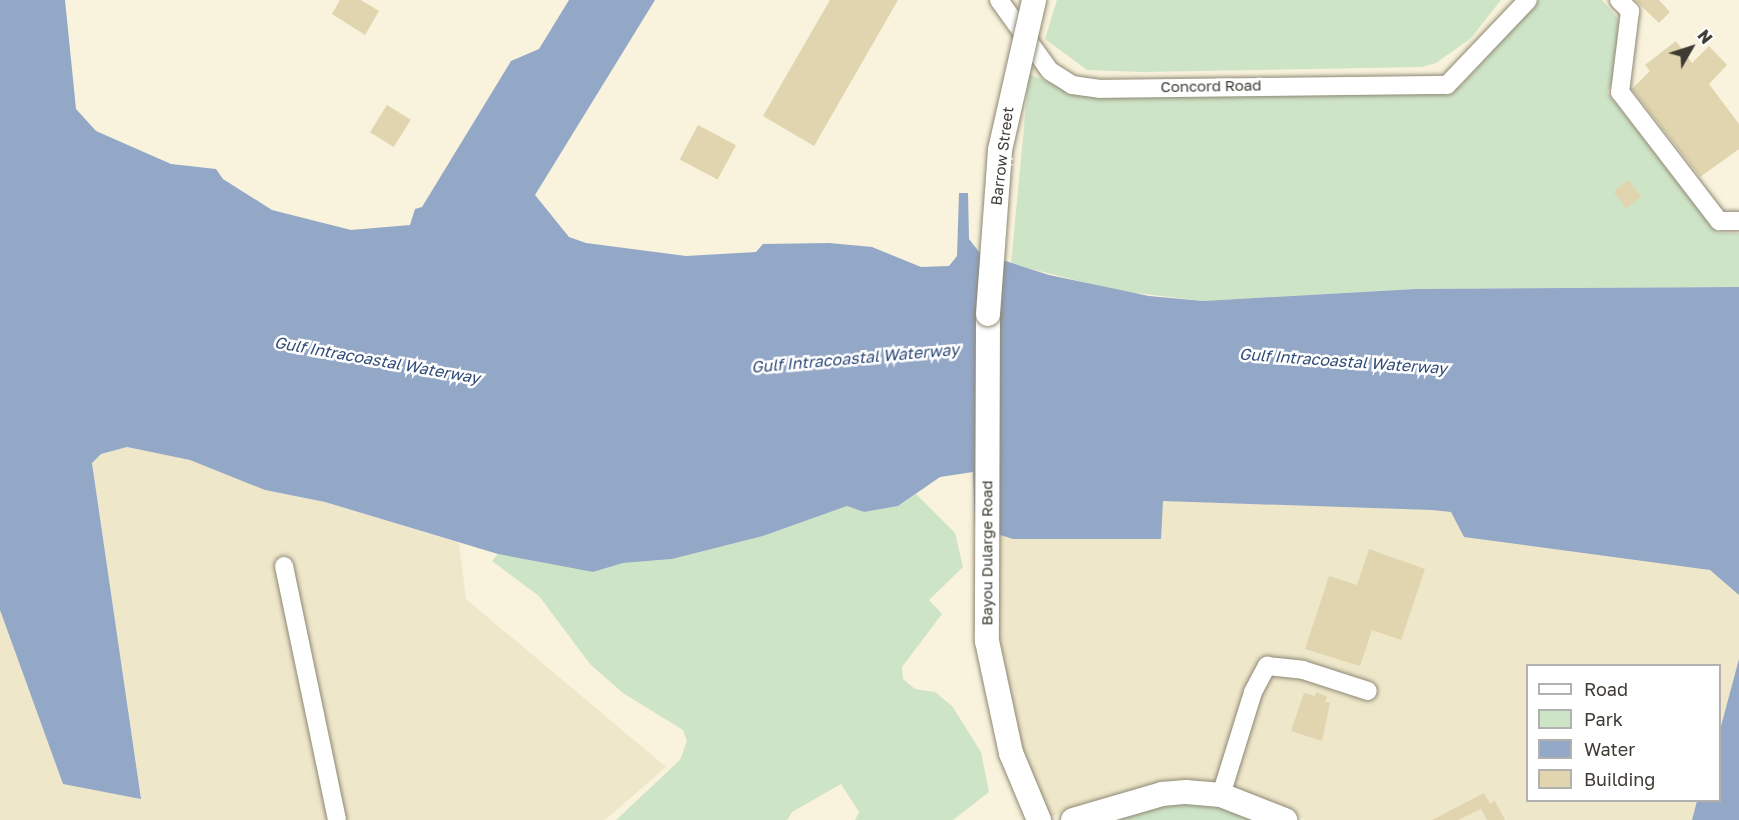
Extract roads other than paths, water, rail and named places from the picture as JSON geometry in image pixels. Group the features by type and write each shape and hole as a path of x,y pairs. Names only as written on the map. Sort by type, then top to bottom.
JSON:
{"main road":[{"name":"Barrow Street","path":"988,314 1000,150 1034,0"},
{"name":"Bayou Dularge Road","path":"988,314 987,641 1011,753 1039,820"},
{"path":"1074,820 1162,794 1221,795 1285,820"}],"street":[{"name":"Concord Road","path":"999,0 1050,71 1083,88 1440,86 1461,75 1528,0"},
{"path":"1619,0 1630,11 1620,92 1719,221 1739,221"},
{"path":"284,566 337,820"},
{"path":"1221,795 1253,692 1267,666 1303,670 1368,691"}],"water":[{"name":"Gulf Intracoastal Waterway","path":"0,0 65,0 76,109 96,131 171,164 216,169 223,179 272,210 351,230 410,225 415,209 422,207 511,61 539,49 569,0 655,0 535,195 569,237 586,243 686,256 756,252 763,244 829,243 872,247 921,267 949,266 957,256 959,193 968,193 969,239 980,253 1049,275 1149,296 1203,301 1415,289 1739,287 1739,595 1710,570 1464,537 1451,512 1432,510 1163,501 1161,539 1013,539 975,527 973,472 940,477 898,506 864,512 847,506 763,536 672,559 623,563 593,572 498,554 325,502 265,490 190,460 127,447 101,454 92,463 141,799 63,784 0,610"},
{"path":"1739,659 1739,820 1692,820 1697,802 1721,802 1721,726"}]}
